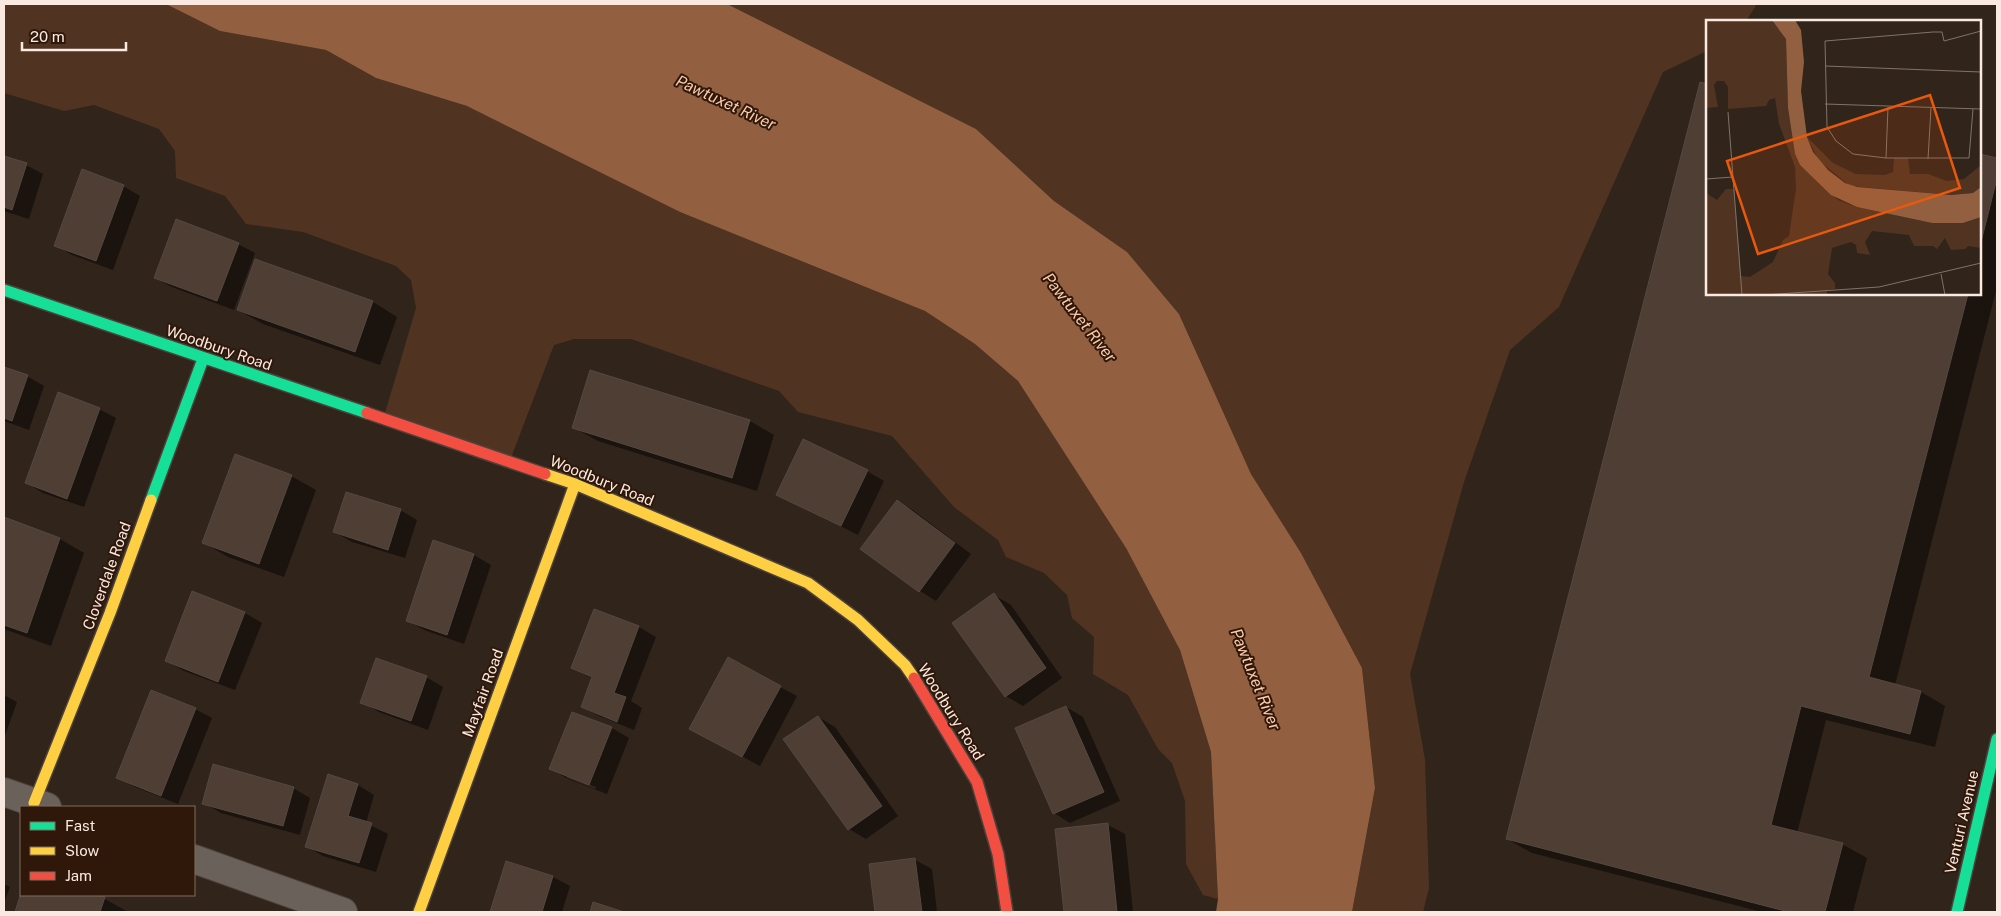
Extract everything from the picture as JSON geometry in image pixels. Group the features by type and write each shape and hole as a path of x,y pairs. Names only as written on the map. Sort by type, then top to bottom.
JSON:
{"street":[{"name":"Woodbury Road","path":"4,290 575,484 808,583 858,620 905,665 976,782 998,854 1007,912"},
{"name":"Cloverdale Road","path":"41,805 203,359"},
{"name":"Mayfair Road","path":"419,912 575,484"},
{"name":"Venturi Avenue","path":"1957,912 1995,754"},
{"path":"4,792 41,805"},
{"path":"195,859 343,912"}],"shaded area":[{"path":"4,4 166,4 220,31 326,50 376,78 467,106 680,212 925,311 975,344 1018,381 1126,548 1180,650 1211,752 1218,899 1203,895 1186,864 1185,801 1172,763 1158,749 1128,695 1093,674 1094,637 1072,618 1067,595 1044,573 1006,557 998,540 954,507 892,436 798,412 779,391 631,339 574,339 554,345 509,463 383,420 416,308 411,280 396,266 303,232 246,224 225,196 176,178 175,151 159,129 94,105 64,111 4,93"},
{"path":"727,4 1757,4 1747,20 1706,20 1706,51 1663,72 1559,307 1510,350 1464,482 1410,674 1425,760 1429,888 1423,912 1352,912 1375,788 1362,668 1301,553 1251,474 1179,314 1127,252 1054,201 976,129"}],"water":[{"name":"Pawtuxet River","path":"166,4 727,4 976,129 1054,201 1127,252 1179,314 1251,474 1301,553 1362,668 1375,788 1352,912 1216,912 1218,899 1211,752 1180,650 1126,548 1018,381 975,344 925,311 680,212 467,106 376,78 326,50 220,31"}],"building":[{"path":"1700,82 1706,84 1706,295 1968,295 1869,677 1921,691 1910,734 1801,706 1771,825 1843,843 1825,912 1789,912 1506,839"},
{"path":"1981,154 1997,158 1997,178 1981,242"},
{"path":"4,156 27,163 12,210 4,207"},
{"path":"82,169 124,185 96,261 54,246"},
{"path":"176,219 239,243 217,301 154,278"},
{"path":"255,259 373,301 355,352 237,310"},
{"path":"4,367 28,375 12,421 4,418"},
{"path":"590,370 750,420 732,478 572,428"},
{"path":"58,392 100,408 67,499 25,483"},
{"path":"803,439 868,470 841,526 776,495"},
{"path":"235,454 292,475 259,564 202,543"},
{"path":"346,492 401,509 388,550 333,532"},
{"path":"897,500 955,543 919,592 860,549"},
{"path":"4,517 60,538 27,633 4,625"},
{"path":"433,540 474,554 447,635 406,621"},
{"path":"192,591 245,612 218,682 165,661"},
{"path":"994,593 1046,668 1005,697 952,623"},
{"path":"594,609 639,626 614,693 626,697 617,722 581,707 592,677 571,668"},
{"path":"728,657 781,686 742,757 689,729"},
{"path":"376,658 427,676 411,721 360,703"},
{"path":"151,690 196,708 161,796 116,778"},
{"path":"1066,706 1104,792 1053,814 1015,728"},
{"path":"572,712 612,727 589,785 549,769"},
{"path":"818,716 882,806 848,830 783,739"},
{"path":"213,764 294,787 283,826 202,804"},
{"path":"328,774 358,784 348,816 372,823 359,863 305,847"},
{"path":"1108,823 1117,912 1064,912 1055,829"},
{"path":"915,858 922,912 875,912 869,864"},
{"path":"506,861 553,876 542,912 490,912"},
{"path":"20,896 105,897 100,912 15,912"},
{"path":"593,902 624,912 590,912"}],"traffic: fast":[{"path":"4,290 367,413"},
{"path":"151,500 203,359"},
{"path":"1957,912 1997,739"}],"traffic: slow":[{"path":"545,474 575,484 808,583 858,620 905,665 914,678"},
{"path":"419,912 575,484"},
{"path":"34,803 110,613 151,500"}],"traffic: jam":[{"path":"367,413 545,474"},
{"path":"914,678 977,782 998,854 1007,912"}]}
